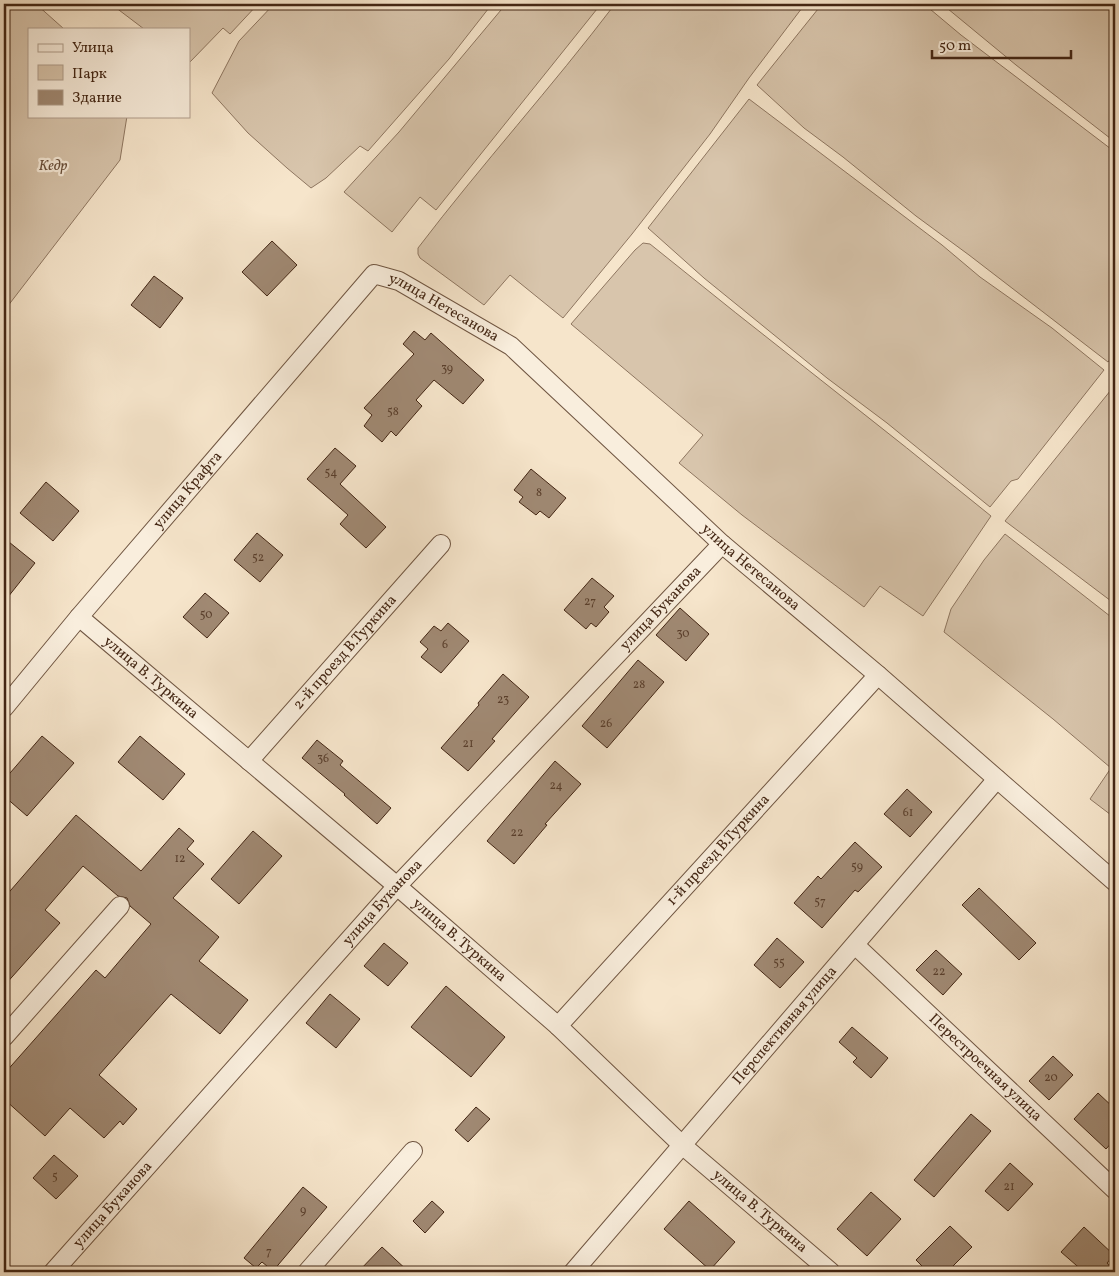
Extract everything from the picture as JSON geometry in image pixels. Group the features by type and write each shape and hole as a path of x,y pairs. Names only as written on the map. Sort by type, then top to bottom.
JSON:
{"street":[{"name":"улица Нетесанова","path":"374,274 399,281 511,346 722,544 878,675 1115,882"},
{"name":"улица Крафта","path":"4,708 79,617 374,274"},
{"name":"2-й проезд В.Туркина","path":"248,761 441,544"},
{"name":"улица Буканова","path":"53,1272 397,886 722,544"},
{"name":"улица В. Туркина","path":"79,617 397,886 558,1026 682,1145 831,1272"},
{"name":"1-й проезд В.Туркина","path":"558,1026 878,675"},
{"name":"Перспективная улица","path":"573,1272 997,779"},
{"path":"4,1037 120,906"},
{"name":"Перестроечная улица","path":"855,945 1115,1190"},
{"path":"307,1272 413,1151"}],"green space":[{"name":"Кедр","path":"4,4 36,4 63,28 28,28 28,118 127,118 120,160 4,311"},
{"path":"111,4 258,4 230,34 223,28 190,62 190,28 143,28"},
{"path":"274,4 492,4 449,59 368,151 360,146 326,178 311,188 248,133 212,93 239,41"},
{"path":"506,4 601,4 436,210 420,197 392,232 344,192 399,132"},
{"path":"615,4 805,4 749,78 710,134 563,318 510,275 484,305 420,258 418,248"},
{"path":"822,4 924,4 961,35 1115,152 1115,353 1108,362 804,128 757,85"},
{"path":"942,4 1115,4 1115,142 1016,65"},
{"path":"749,99 942,245 980,277 1052,328 1104,370 1018,479 1011,481 990,507 704,278 648,228"},
{"path":"643,243 650,244 991,516 923,616 880,586 864,607 742,515 679,463 703,435 571,324"},
{"path":"1115,385 1115,604 1005,521"},
{"path":"1005,534 1115,620 1115,818 1090,799 1111,768 944,632 951,609 984,560"}],"building":[{"path":"272,241 297,265 267,296 242,272"},
{"path":"154,276 183,298 160,328 131,305"},
{"path":"414,331 425,340 431,333 484,380 463,404 434,380 416,400 422,406 396,436 391,431 382,442 364,426 372,415 364,408 414,354 403,344"},
{"path":"335,448 356,466 340,484 386,527 366,548 340,524 348,515 307,479"},
{"path":"531,469 566,498 549,518 540,511 536,515 519,502 523,497 514,490"},
{"path":"46,482 79,511 53,541 20,513"},
{"path":"257,533 283,555 260,582 234,560"},
{"path":"4,538 35,563 4,602"},
{"path":"592,578 614,596 604,607 609,612 596,627 591,623 586,629 564,610"},
{"path":"205,593 229,613 207,638 183,617"},
{"path":"680,608 709,634 686,661 656,635"},
{"path":"448,623 469,641 441,673 421,657 428,649 420,642 434,626 441,631"},
{"path":"638,660 664,682 607,748 582,726"},
{"path":"503,674 529,697 492,739 495,741 468,771 441,748 479,705 478,703"},
{"path":"42,736 74,763 27,816 4,796 4,780"},
{"path":"140,736 185,774 163,800 118,762"},
{"path":"317,740 343,761 340,765 391,808 377,824 302,758"},
{"path":"555,761 581,784 545,824 547,825 514,864 487,841"},
{"path":"907,789 932,812 910,837 884,814"},
{"path":"76,815 141,871 179,828 194,841 187,849 204,864 173,898 219,937 199,961 248,1000 220,1034 171,994 99,1075 137,1109 123,1125 120,1121 104,1138 70,1108 45,1136 4,1099 4,1074 96,970 105,978 151,924 130,906 127,898 118,896 83,866 45,910 60,923 4,986 4,898"},
{"path":"253,831 282,856 239,904 211,879"},
{"path":"855,842 882,867 858,892 855,890 822,928 794,903 818,876 821,879"},
{"path":"979,888 1036,943 1019,960 962,905"},
{"path":"777,938 804,962 780,988 754,965"},
{"path":"384,943 408,963 388,986 364,966"},
{"path":"936,950 962,974 943,995 916,970"},
{"path":"446,986 505,1037 471,1077 411,1027"},
{"path":"330,994 360,1019 336,1048 306,1023"},
{"path":"852,1027 888,1058 871,1078 853,1062 857,1058 839,1042"},
{"path":"1053,1056 1073,1075 1049,1100 1029,1081"},
{"path":"1098,1093 1115,1109 1115,1139 1106,1149 1074,1119"},
{"path":"476,1107 490,1119 468,1142 455,1130"},
{"path":"971,1114 991,1131 934,1197 914,1180"},
{"path":"54,1155 78,1176 56,1199 33,1178"},
{"path":"1010,1163 1033,1184 1008,1211 985,1191"},
{"path":"303,1187 327,1207 273,1271 262,1262 256,1268 244,1258"},
{"path":"871,1192 901,1219 867,1256 837,1229"},
{"path":"432,1201 444,1212 425,1233 413,1221"},
{"path":"689,1201 735,1242 710,1270 664,1229"},
{"path":"950,1226 972,1247 947,1272 928,1272 916,1260"},
{"path":"1084,1227 1114,1255 1107,1263 1115,1272 1084,1272 1061,1252"},
{"path":"382,1247 409,1272 358,1272"}]}
